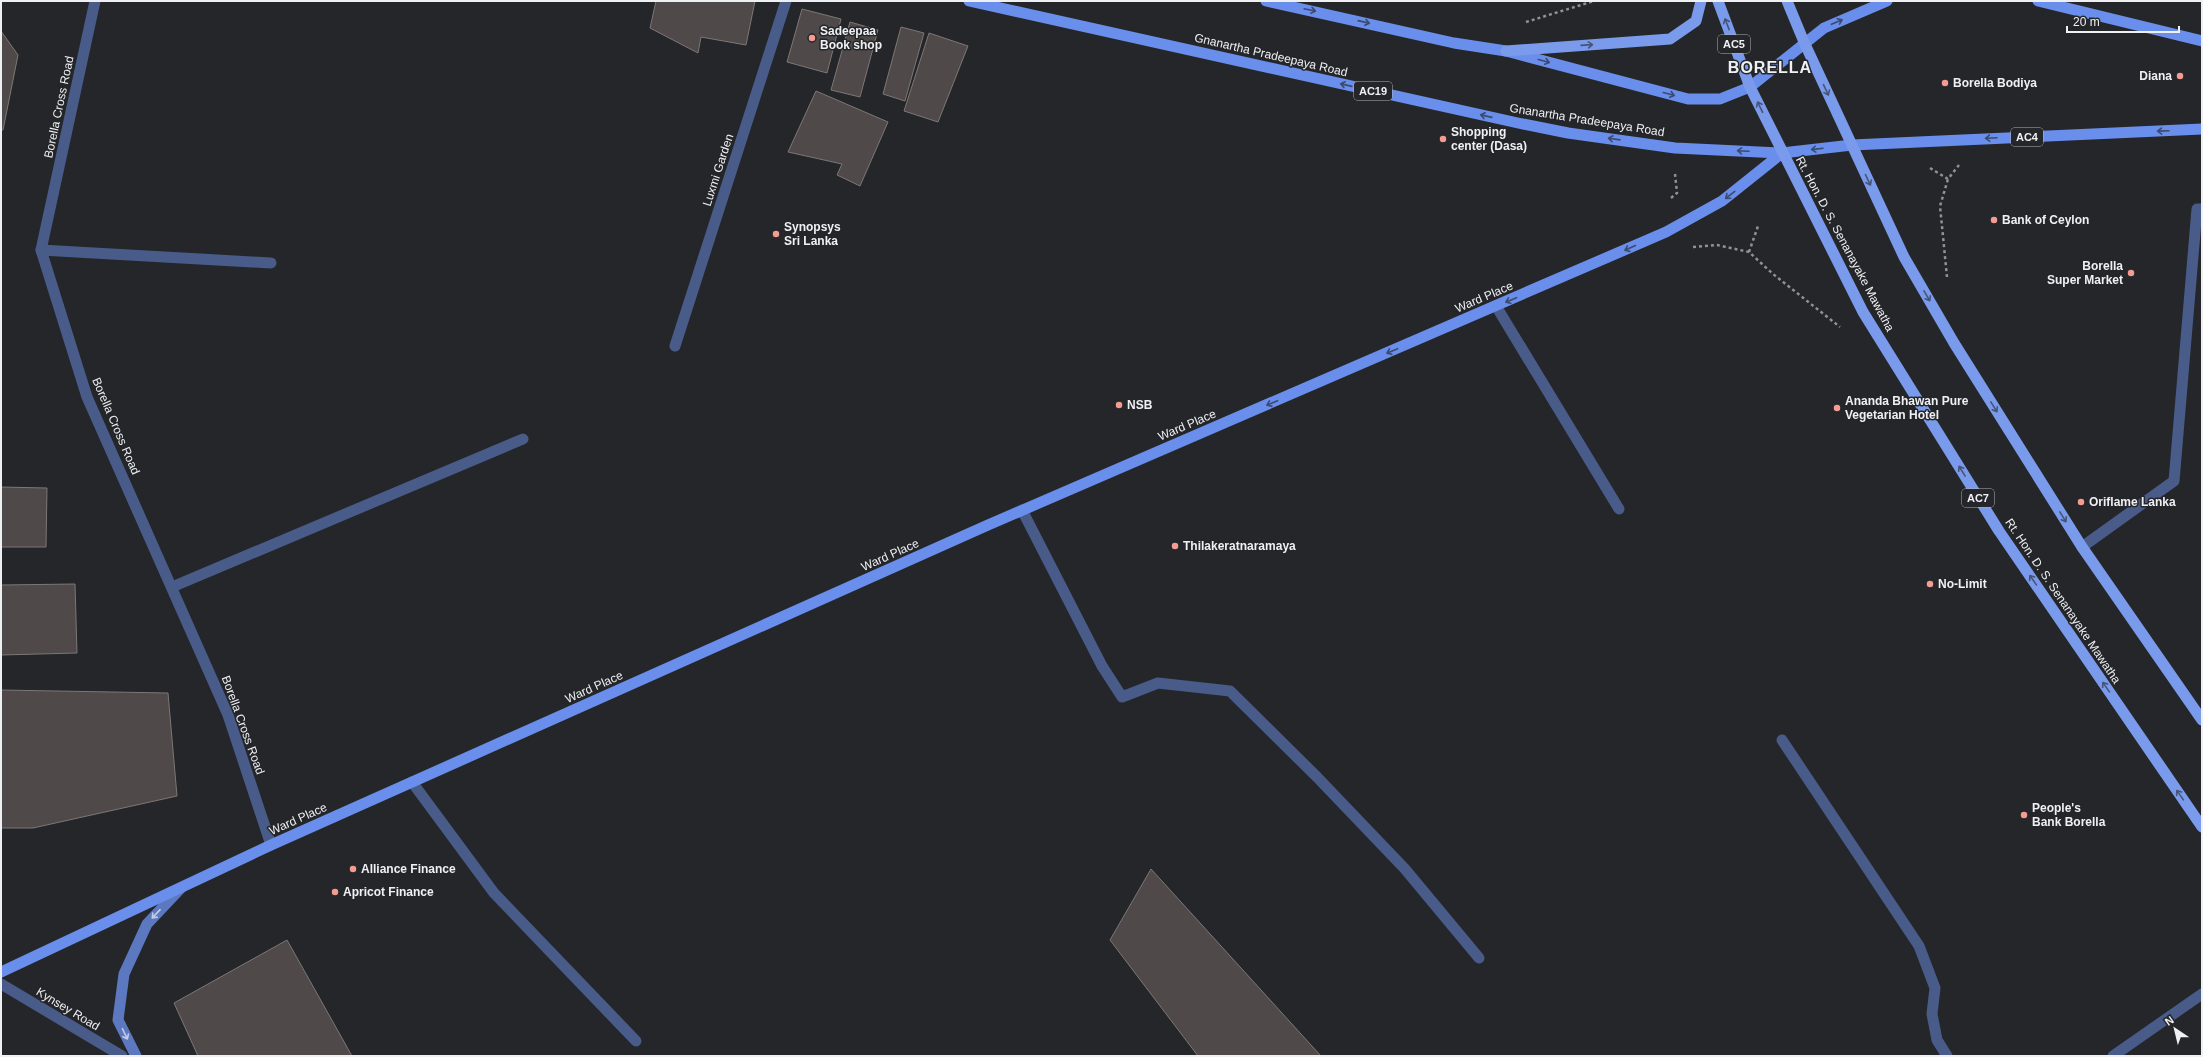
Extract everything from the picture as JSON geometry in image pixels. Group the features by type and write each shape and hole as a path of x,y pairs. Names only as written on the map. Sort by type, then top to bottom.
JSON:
{"highway":[{"path":"1506,51 1670,40 1696,21 1701,1"},
{"name":"AC5","path":"1718,1 1750,87"},
{"path":"1787,1 1804,42 1904,257 1954,343 2082,547 2202,720"},
{"name":"Rt. Hon. D. S. Senanayake Mawatha","path":"1750,87 1863,312 1990,518 2202,827"}],"main road":[{"name":"Gnanartha Pradeepaya Road","path":"969,1 1568,133 1675,148 1782,153 1852,145"},
{"path":"1266,1 1454,44 1506,51 1688,99 1720,99 1750,87 1804,42 1824,28 1887,1"},
{"path":"2038,1 2202,40"},
{"name":"AC4","path":"1852,145 2202,129"},
{"name":"Ward Place","path":"1,972 271,845 1022,510 1666,232 1722,201 1782,153"},
{"path":"136,1056 118,1020 124,974 147,924 182,886"}],"street":[{"name":"Borella Cross Road","path":"95,1 41,250 87,398 172,586 228,715 271,845"},
{"name":"Luxmi Garden","path":"675,346 786,1"},
{"path":"2082,547 2174,482 2197,209 2202,210"},
{"path":"41,250 271,264"},
{"path":"1496,306 1619,509"},
{"path":"172,586 523,439"},
{"path":"1022,510 1102,666 1122,697 1158,683 1230,691 1317,777 1405,869 1479,958"},
{"path":"1782,740 1919,946 1935,988 1932,1014 1937,1040 1947,1056"},
{"path":"412,782 494,893 636,1041"},
{"name":"Kynsey Road","path":"1,984 122,1056"},
{"path":"2113,1056 2202,994"}],"path":[{"path":"1947,282 1940,206 1948,180 1961,162"},
{"path":"1929,167 1948,180"},
{"path":"1674,171 1677,194"},
{"path":"1750,252 1758,226"},
{"path":"1717,245 1750,252 1773,274 1841,328"}],"building":[{"path":"656,1 755,1 746,45 701,37 698,53 650,28"},
{"path":"802,9 841,19 827,73 787,62"},
{"path":"850,22 878,30 860,97 831,90"},
{"path":"901,27 924,33 905,101 883,94"},
{"path":"1,31 18,55 3,130 1,130"},
{"path":"929,33 968,46 938,122 904,111"},
{"path":"816,91 888,122 860,186 837,175 842,164 788,152"},
{"path":"1,487 47,488 46,547 1,547"},
{"path":"75,584 77,653 1,655 1,585"},
{"path":"1,690 168,693 177,796 33,828 1,828"},
{"path":"1151,869 1321,1056 1198,1056 1110,940"},
{"path":"287,940 352,1056 198,1056 174,1003"}],"place":[{"name":"Sadeepaa Book shop","path":"812,38"},
{"name":"Diana","path":"2180,76"},
{"name":"Borella Bodiya","path":"1945,83"},
{"name":"Shopping center (Dasa)","path":"1443,139"},
{"name":"Bank of Ceylon","path":"1994,220"},
{"name":"Synopsys Sri Lanka","path":"776,234"},
{"name":"Borella Super Market","path":"2131,273"},
{"name":"NSB","path":"1119,405"},
{"name":"Ananda Bhawan Pure Vegetarian Hotel","path":"1837,408"},
{"name":"Oriflame Lanka","path":"2081,502"},
{"name":"Thilakeratnaramaya","path":"1175,546"},
{"name":"No-Limit","path":"1930,584"},
{"name":"People's Bank Borella","path":"2024,815"},
{"name":"Alliance Finance","path":"353,869"},
{"name":"Apricot Finance","path":"335,892"}],"district":[{"name":"BORELLA","path":"1770,67"}]}
